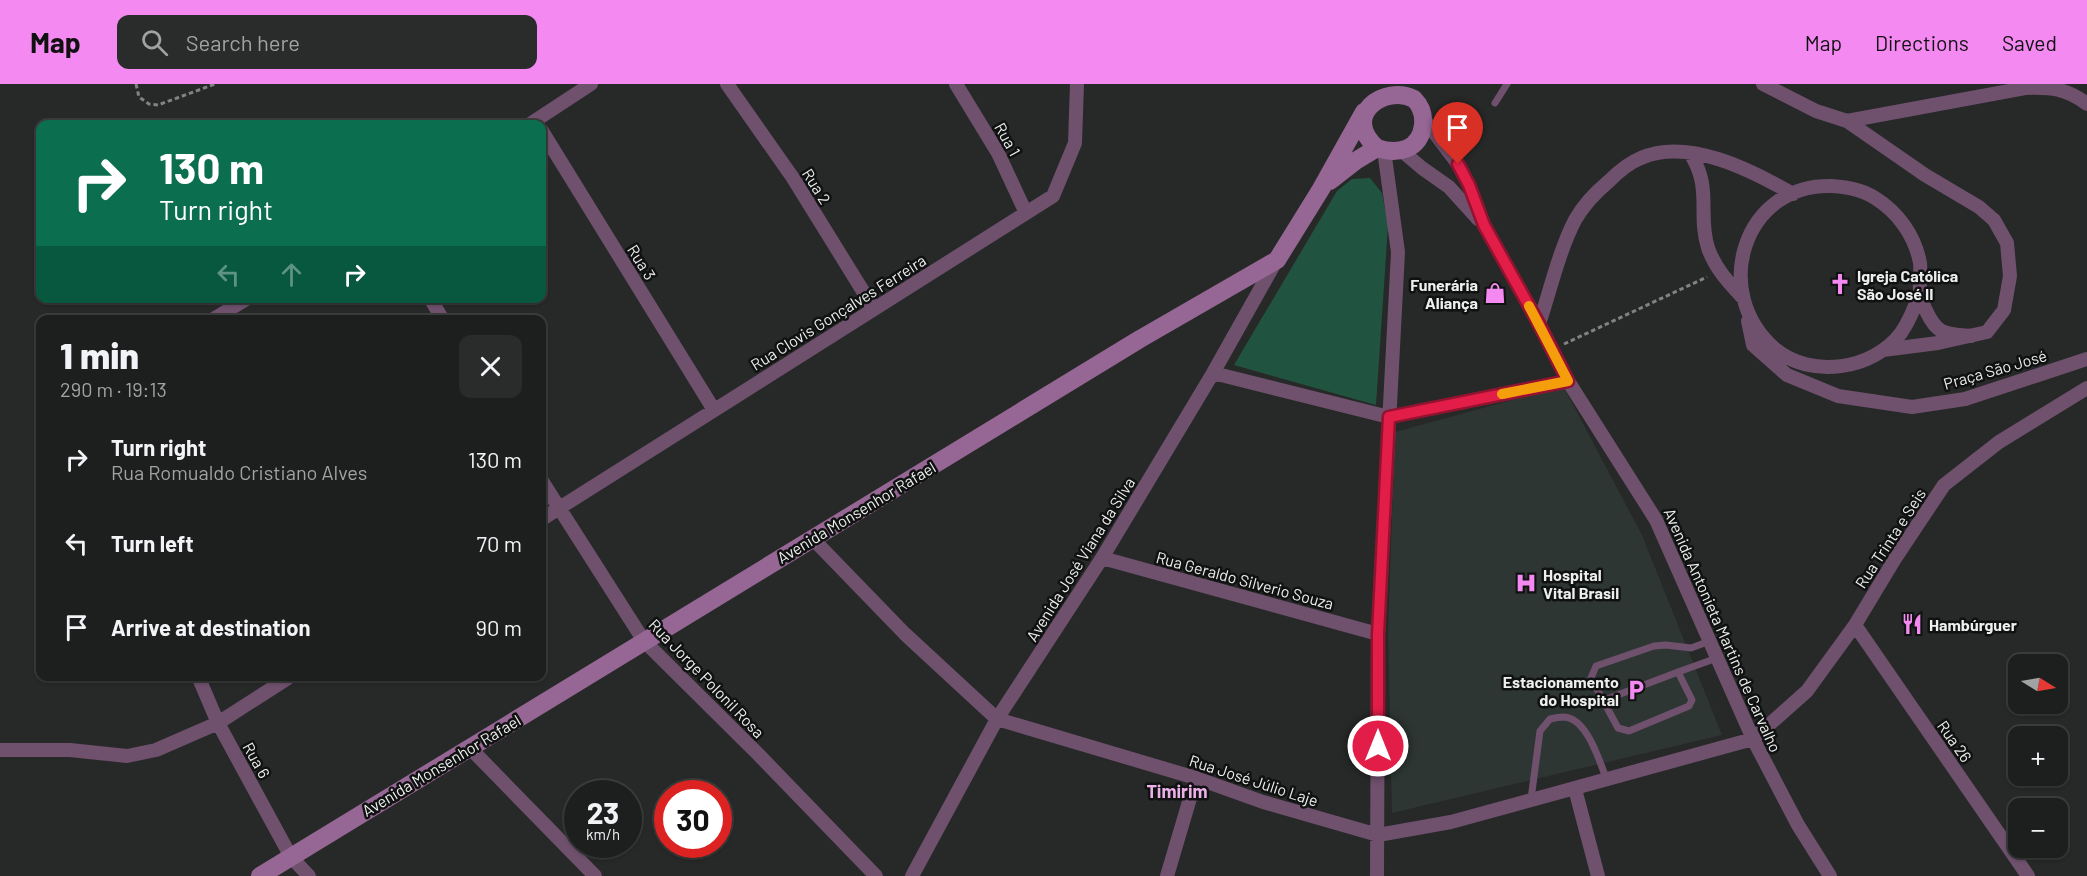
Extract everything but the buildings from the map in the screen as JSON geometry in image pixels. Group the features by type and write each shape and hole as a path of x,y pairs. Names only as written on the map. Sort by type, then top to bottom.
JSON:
{"main road":[{"path":"1321,189 1349,165 1388,150 1412,146 1419,139 1423,129 1423,114 1416,84"},
{"path":"1388,150 1370,141 1364,132 1362,122 1372,98 1390,91 1400,91 1416,101 1423,114"},
{"name":"Avenida Monsenhor Rafael","path":"260,876 1140,339 1277,260 1321,189 1372,98"}],"street":[{"path":"543,120 591,84"},
{"name":"Rua 2","path":"727,84 793,178 874,309"},
{"name":"Rua 1","path":"956,84 998,153 1026,213"},
{"name":"Rua Clovis Gonçalves Ferreira","path":"546,516 1053,196 1075,143 1077,84"},
{"path":"1763,84 1816,111 1847,121 2025,88 2049,87 2074,94 2087,104"},
{"name":"Avenida Antonieta Martins de Carvalho","path":"1423,114 1458,164 1469,185 1484,225 1568,381 1656,520 1753,739 1798,825 1830,876"},
{"name":"Praça São José","path":"1847,121 1925,175 1979,207 1994,220 2007,243 2010,276 2004,310 1987,332 1883,350"},
{"name":"Rua 3","path":"546,141 714,410"},
{"path":"1388,150 1422,168 1449,187 1484,225"},
{"path":"1377,876 1378,634 1398,252 1388,150"},
{"path":"1539,324 1575,220 1596,192 1623,168 1642,157 1664,152 1690,153 1719,158 1763,177 1793,194"},
{"name":"Praça São José","path":"1690,153 1698,166 1704,187 1708,246 1719,272 1743,301 1756,330 1777,350 1802,363 1830,368 1858,363 1883,350 1900,334 1912,314 1920,292 1920,264 1912,237 1896,214 1874,196 1848,187 1820,186 1793,194 1772,207 1755,225 1744,248 1740,272 1743,301 1753,345 1787,375 1838,396 1912,407 1965,399 2087,359"},
{"name":"Avenida José Viana da Silva","path":"912,876 997,719 1102,558 1214,373 1277,260"},
{"name":"Praça São José","path":"1920,292 1934,323 1942,331 1971,336"},
{"path":"230,315 243,303"},
{"path":"1214,373 1389,417 1568,381"},
{"name":"Rua Trinta e Seis","path":"1753,739 1807,691 1855,626 1896,557 1944,485 2000,442 2087,388"},
{"name":"Rua Jorge Polonil Rosa","path":"546,488 644,641 876,876"},
{"name":"Rua José Júlio Laje","path":"812,538 905,634 997,719 1196,777 1273,805 1378,835 1451,822 1531,799 1607,781 1753,739"},
{"name":"Rua Geraldo Silverio Souza","path":"1102,558 1378,634"},
{"name":"Rua 26","path":"1855,626 2028,876"},
{"name":"Rua 6","path":"200,681 218,723 291,857 309,876"},
{"path":"0,750 69,750 127,756 156,750 218,723 283,681"},
{"path":"470,748 595,876"},
{"path":"1167,876 1196,777"},
{"path":"1575,789 1598,876"}],"lane":[{"path":"1495,103 1507,84"},
{"path":"1678,672 1692,700 1689,706 1629,731 1618,728 1591,678 1596,666 1654,646 1691,648 1710,641"},
{"path":"1602,701 1718,657"},
{"path":"1531,799 1540,731 1550,719 1565,716 1579,722 1593,743 1607,781"}],"path":[{"path":"136,84 140,97 149,104 158,105 215,84"},
{"path":"1551,350 1719,272"}],"shaded area":[{"name":"Hospital Vital Brasil","path":"1563,386 1642,535 1722,735 1392,813 1388,631 1395,432"}],"green space":[{"path":"1370,178 1382,193 1388,226 1376,405 1234,365 1337,191 1352,179"}],"slow traffic":[{"path":"1502,394 1568,381 1529,306"}],"place":[{"name":"Igreja Católica São José II","path":"1840,284"},
{"name":"Funerária Aliança","path":"1495,293"},
{"name":"Hospital Vital Brasil","path":"1526,583"},
{"name":"Hambúrguer","path":"1912,624"},
{"name":"Estacionamento do Hospital","path":"1636,690"}],"district":[{"name":"Timirim","path":"1177,791"}],"route":[{"path":"1378,746 1378,634 1389,417 1568,381 1484,225 1469,185 1458,164"}]}
